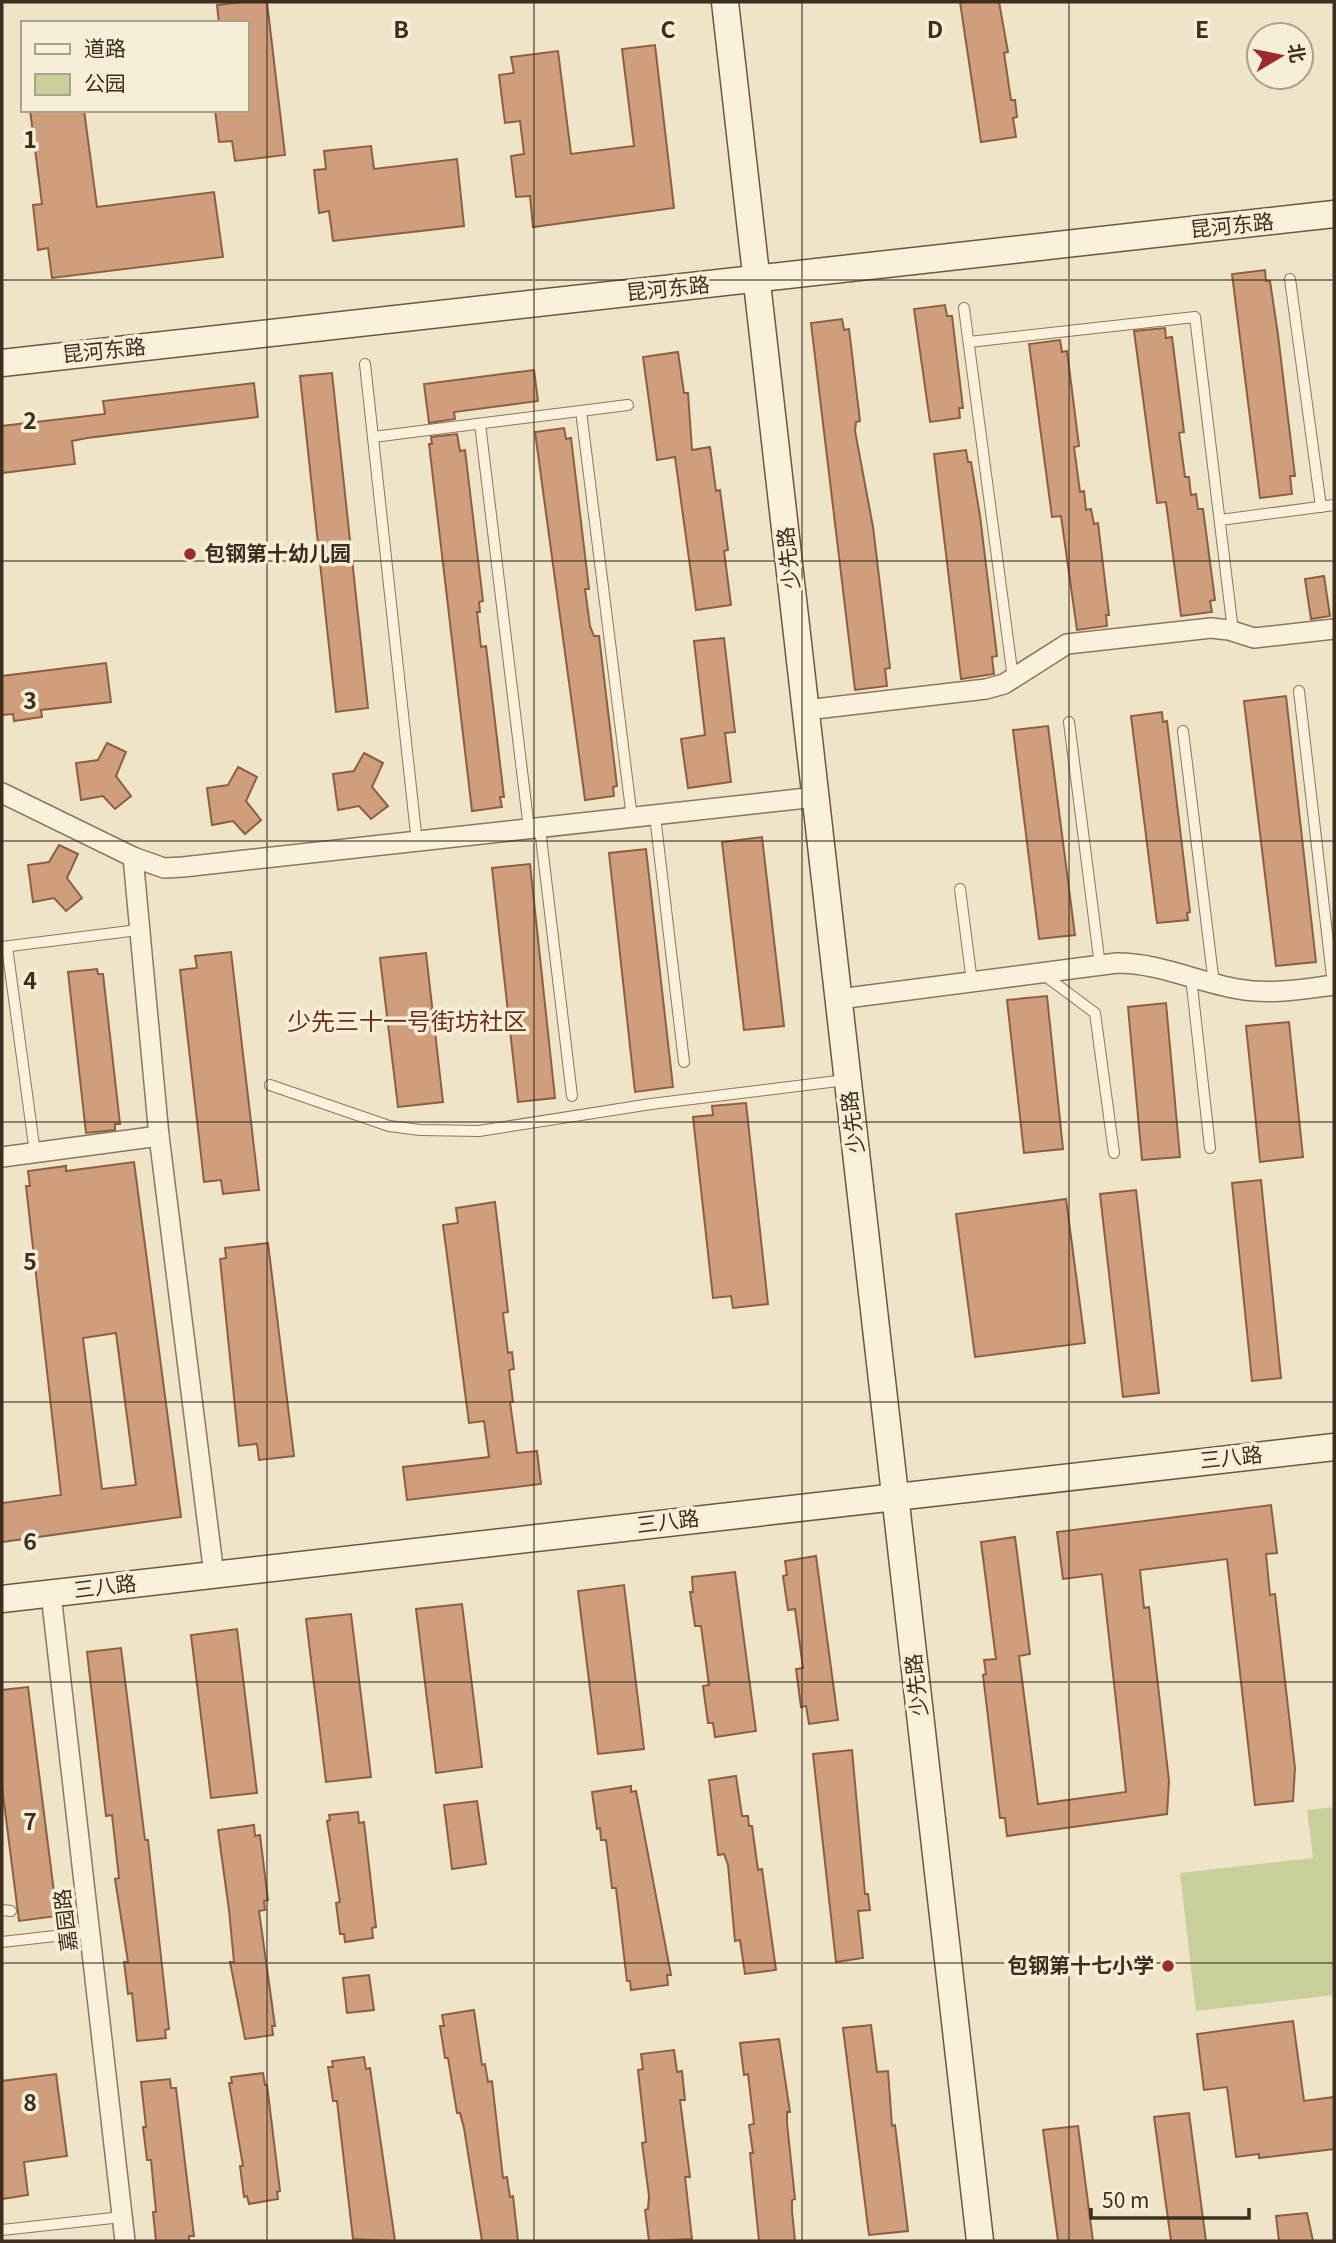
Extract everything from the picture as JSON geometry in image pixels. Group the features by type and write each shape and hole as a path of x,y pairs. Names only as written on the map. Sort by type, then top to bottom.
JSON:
{"main road":[{"name":"少先路","path":"725,2 980,2241"},
{"name":"昆河东路","path":"2,363 1334,214"},
{"name":"三八路","path":"2,1599 1334,1447"}],"street":[{"path":"806,710 986,689 1013,678 1073,643 1211,628 1254,638 1334,629"},
{"path":"2,793 152,866 183,867 816,797"},
{"path":"133,857 159,1136 214,1575"},
{"path":"839,999 1136,963 1214,984 1270,992 1334,985"},
{"path":"2,1157 159,1136"},
{"name":"嘉园路","path":"51,1594 125,2241"}],"lane":[{"path":"1290,279 1321,506"},
{"path":"964,308 1013,678"},
{"path":"969,342 1195,317 1233,632"},
{"path":"365,364 417,843"},
{"path":"373,437 628,405"},
{"path":"581,411 632,818"},
{"path":"480,424 572,1096"},
{"path":"1220,520 1334,505"},
{"path":"1299,691 1334,985"},
{"path":"1069,722 1100,966"},
{"path":"1183,731 1214,984"},
{"path":"655,816 684,1062"},
{"path":"960,889 972,982"},
{"path":"35,1153 4,947 138,930"},
{"path":"1041,973 1096,1013 1114,1153"},
{"path":"1191,977 1210,1148"},
{"path":"270,1085 389,1126 420,1130 479,1131 651,1104 848,1079"},
{"path":"2,1942 90,1933"},
{"path":"2,2231 122,2217"}],"green space":[{"path":"1334,1807 1334,1995 1196,2011 1180,1873 1313,1858 1307,1810"}],"building":[{"path":"267,2 285,155 235,161 232,141 219,142 215,112 248,112 248,21 219,21 217,5"},
{"path":"960,2 999,2 1008,52 1004,53 1011,100 1015,100 1017,117 1013,118 1016,137 981,142"},
{"path":"655,45 674,208 533,227 530,196 516,197 511,156 524,154 520,121 505,123 499,75 514,73 511,57 558,51 571,154 634,146 622,49"},
{"path":"30,112 84,112 97,207 214,192 223,257 52,278 48,248 38,250 33,205 42,204"},
{"path":"371,146 374,169 457,159 464,226 333,241 329,211 319,213 314,170 326,169 324,151"},
{"path":"1265,270 1266,281 1270,281 1278,335 1295,476 1290,476 1292,494 1260,498 1232,274"},
{"path":"945,305 947,316 952,316 963,408 959,408 960,418 930,422 914,309"},
{"path":"842,319 844,330 849,329 860,421 856,422 855,431 873,527 890,668 885,669 887,686 855,690 811,323"},
{"path":"1165,328 1166,338 1172,337 1184,432 1179,433 1185,477 1189,477 1191,495 1196,494 1198,509 1203,509 1215,600 1210,601 1212,612 1181,616 1166,502 1157,503 1134,331"},
{"path":"1060,340 1062,352 1067,351 1079,446 1074,447 1080,492 1084,491 1086,510 1091,509 1094,524 1098,523 1109,615 1106,615 1107,626 1077,630 1061,516 1052,517 1029,344"},
{"path":"678,352 684,393 688,393 692,450 710,447 716,491 720,490 728,550 724,551 731,605 696,610 675,457 657,460 643,357"},
{"path":"534,370 538,401 454,412 455,419 429,423 424,384"},
{"path":"332,373 368,708 336,712 300,376"},
{"path":"254,383 258,417 72,441 75,464 2,473 2,426 105,414 103,401"},
{"path":"564,428 566,439 571,438 589,589 585,589 590,626 594,636 599,636 617,786 613,787 614,796 585,800 535,432"},
{"path":"457,434 460,451 465,450 483,601 479,602 480,612 477,612 481,647 486,646 504,797 500,797 502,807 472,811 429,444 432,444 431,437"},
{"path":"966,450 968,462 971,462 980,516 997,656 992,657 994,674 961,679 934,454"},
{"path":"1324,576 1330,616 1311,619 1305,579"},
{"path":"724,638 735,732 725,733 731,782 688,788 681,739 705,735 694,641"},
{"path":"106,663 111,702 41,710 42,717 14,721 13,714 2,715 2,676"},
{"path":"1286,696 1316,962 1276,966 1244,701"},
{"path":"1162,712 1163,722 1167,721 1190,912 1187,913 1188,920 1157,923 1131,716"},
{"path":"1048,726 1075,935 1039,939 1013,730"},
{"path":"107,743 126,752 116,776 131,796 115,809 103,796 81,800 76,763 98,760"},
{"path":"364,753 383,763 372,787 388,806 371,819 359,806 338,810 333,774 354,771"},
{"path":"238,767 257,777 246,801 261,820 245,834 233,821 212,825 207,788 228,785"},
{"path":"762,837 784,1026 744,1030 722,842"},
{"path":"59,845 78,854 67,878 82,898 66,911 54,898 33,902 28,865 49,862"},
{"path":"646,849 673,1087 635,1092 609,853"},
{"path":"530,864 555,1098 518,1102 492,868"},
{"path":"231,952 259,1190 223,1194 221,1180 204,1182 180,970 197,968 195,956"},
{"path":"426,953 443,1102 398,1107 380,958"},
{"path":"97,969 98,974 103,974 120,1124 115,1124 115,1130 86,1133 68,972"},
{"path":"1047,996 1063,1149 1024,1153 1007,1000"},
{"path":"1166,1003 1180,1157 1142,1160 1128,1007"},
{"path":"1289,1022 1303,1157 1260,1162 1246,1026"},
{"path":"746,1103 768,1304 733,1308 731,1296 713,1298 693,1117 713,1115 712,1106"},
{"path":"134,1162 181,1517 2,1542 2,1503 61,1495 26,1186 30,1186 28,1171 66,1166 66,1171","holes":["116,1333 136,1485 102,1489 83,1338"]},
{"path":"1261,1180 1281,1378 1252,1381 1232,1183"},
{"path":"1136,1190 1159,1393 1123,1397 1100,1194"},
{"path":"1066,1199 1085,1343 975,1357 956,1214"},
{"path":"495,1202 508,1312 503,1313 508,1353 512,1352 514,1369 509,1370 513,1402 510,1402 517,1453 537,1451 541,1484 407,1500 403,1467 489,1457 484,1421 469,1423 443,1225 458,1223 456,1208"},
{"path":"268,1243 294,1456 259,1460 257,1444 239,1446 220,1259 226,1258 225,1248"},
{"path":"1271,1505 1277,1553 1266,1554 1270,1595 1275,1594 1295,1768 1293,1801 1255,1805 1227,1559 1140,1570 1144,1608 1149,1607 1169,1781 1167,1814 1007,1836 1005,1818 1000,1818 983,1675 986,1674 984,1660 996,1659 981,1542 1015,1537 1030,1654 1019,1656 1038,1804 1126,1792 1102,1574 1063,1579 1057,1532"},
{"path":"816,1556 838,1720 809,1724 806,1706 801,1707 796,1669 803,1668 795,1609 788,1610 783,1576 787,1575 785,1561"},
{"path":"735,1572 756,1731 715,1737 713,1723 708,1723 703,1686 709,1685 701,1626 695,1626 690,1592 693,1592 692,1577"},
{"path":"624,1585 644,1749 598,1754 578,1591"},
{"path":"462,1604 482,1767 436,1773 416,1609"},
{"path":"351,1614 371,1777 326,1782 306,1619"},
{"path":"237,1629 257,1793 211,1798 191,1635"},
{"path":"121,1648 145,1840 148,1840 169,2029 165,2030 166,2038 137,2041 132,1993 128,1994 124,1962 128,1962 115,1879 119,1878 112,1815 106,1816 87,1652"},
{"path":"28,1687 57,1916 19,1921 2,1787 2,1690"},
{"path":"852,1750 865,1894 868,1894 870,1910 858,1911 863,1958 836,1962 813,1754"},
{"path":"736,1776 742,1816 748,1816 749,1826 752,1826 758,1870 762,1869 776,1970 745,1974 740,1940 735,1941 728,1865 724,1854 718,1855 709,1780"},
{"path":"631,1786 631,1792 636,1791 671,1975 667,1975 668,1985 631,1990 630,1981 627,1981 616,1888 612,1888 606,1840 601,1840 600,1828 597,1829 592,1792"},
{"path":"477,1801 486,1864 452,1869 444,1805"},
{"path":"358,1812 359,1823 364,1822 376,1927 372,1928 373,1938 345,1942 344,1934 340,1934 336,1903 340,1902 327,1821 330,1820 329,1815"},
{"path":"254,1825 255,1836 260,1835 268,1900 264,1901 265,1910 259,1911 275,2026 272,2026 273,2035 245,2039 230,1962 234,1962 218,1830"},
{"path":"369,1975 374,2010 347,2013 343,1978"},
{"path":"474,2010 482,2065 485,2064 488,2082 492,2081 503,2178 507,2177 510,2197 513,2196 518,2241 482,2241 464,2128 460,2113 457,2113 448,2058 445,2058 440,2026 444,2026 442,2015"},
{"path":"1293,2021 1304,2101 1334,2097 1334,2149 1259,2158 1259,2154 1236,2157 1227,2087 1204,2090 1197,2034"},
{"path":"871,2025 877,2072 888,2071 892,2126 895,2125 908,2231 869,2235 843,2028"},
{"path":"779,2039 790,2112 787,2112 787,2123 795,2199 792,2200 792,2211 795,2241 759,2241 750,2153 753,2153 749,2125 754,2124 748,2074 744,2075 740,2043"},
{"path":"674,2050 677,2072 682,2071 685,2100 680,2100 690,2177 685,2177 692,2239 649,2241 645,2210 648,2209 649,2196 642,2143 646,2142 638,2070 643,2069 641,2054"},
{"path":"364,2057 366,2069 370,2068 395,2241 353,2239 337,2101 333,2101 328,2067 333,2067 332,2061"},
{"path":"263,2073 267,2085 280,2191 277,2192 278,2199 249,2204 247,2196 244,2197 240,2166 243,2166 229,2083 232,2083 231,2077"},
{"path":"56,2074 67,2156 24,2162 28,2195 2,2199 2,2081"},
{"path":"170,2079 171,2088 176,2088 194,2236 189,2236 189,2241 156,2241 153,2212 156,2212 151,2160 147,2160 143,2127 146,2127 141,2082"},
{"path":"1189,2113 1206,2241 1171,2241 1154,2117"},
{"path":"1078,2126 1093,2241 1058,2241 1043,2130"},
{"path":"1307,2213 1313,2241 1279,2241 1276,2216"}],"place":[{"name":"包钢第十幼儿园","path":"190,554"},
{"name":"包钢第十七小学","path":"1168,1966"}],"district":[{"name":"少先三十一号街坊社区","path":"407,1022"}]}
